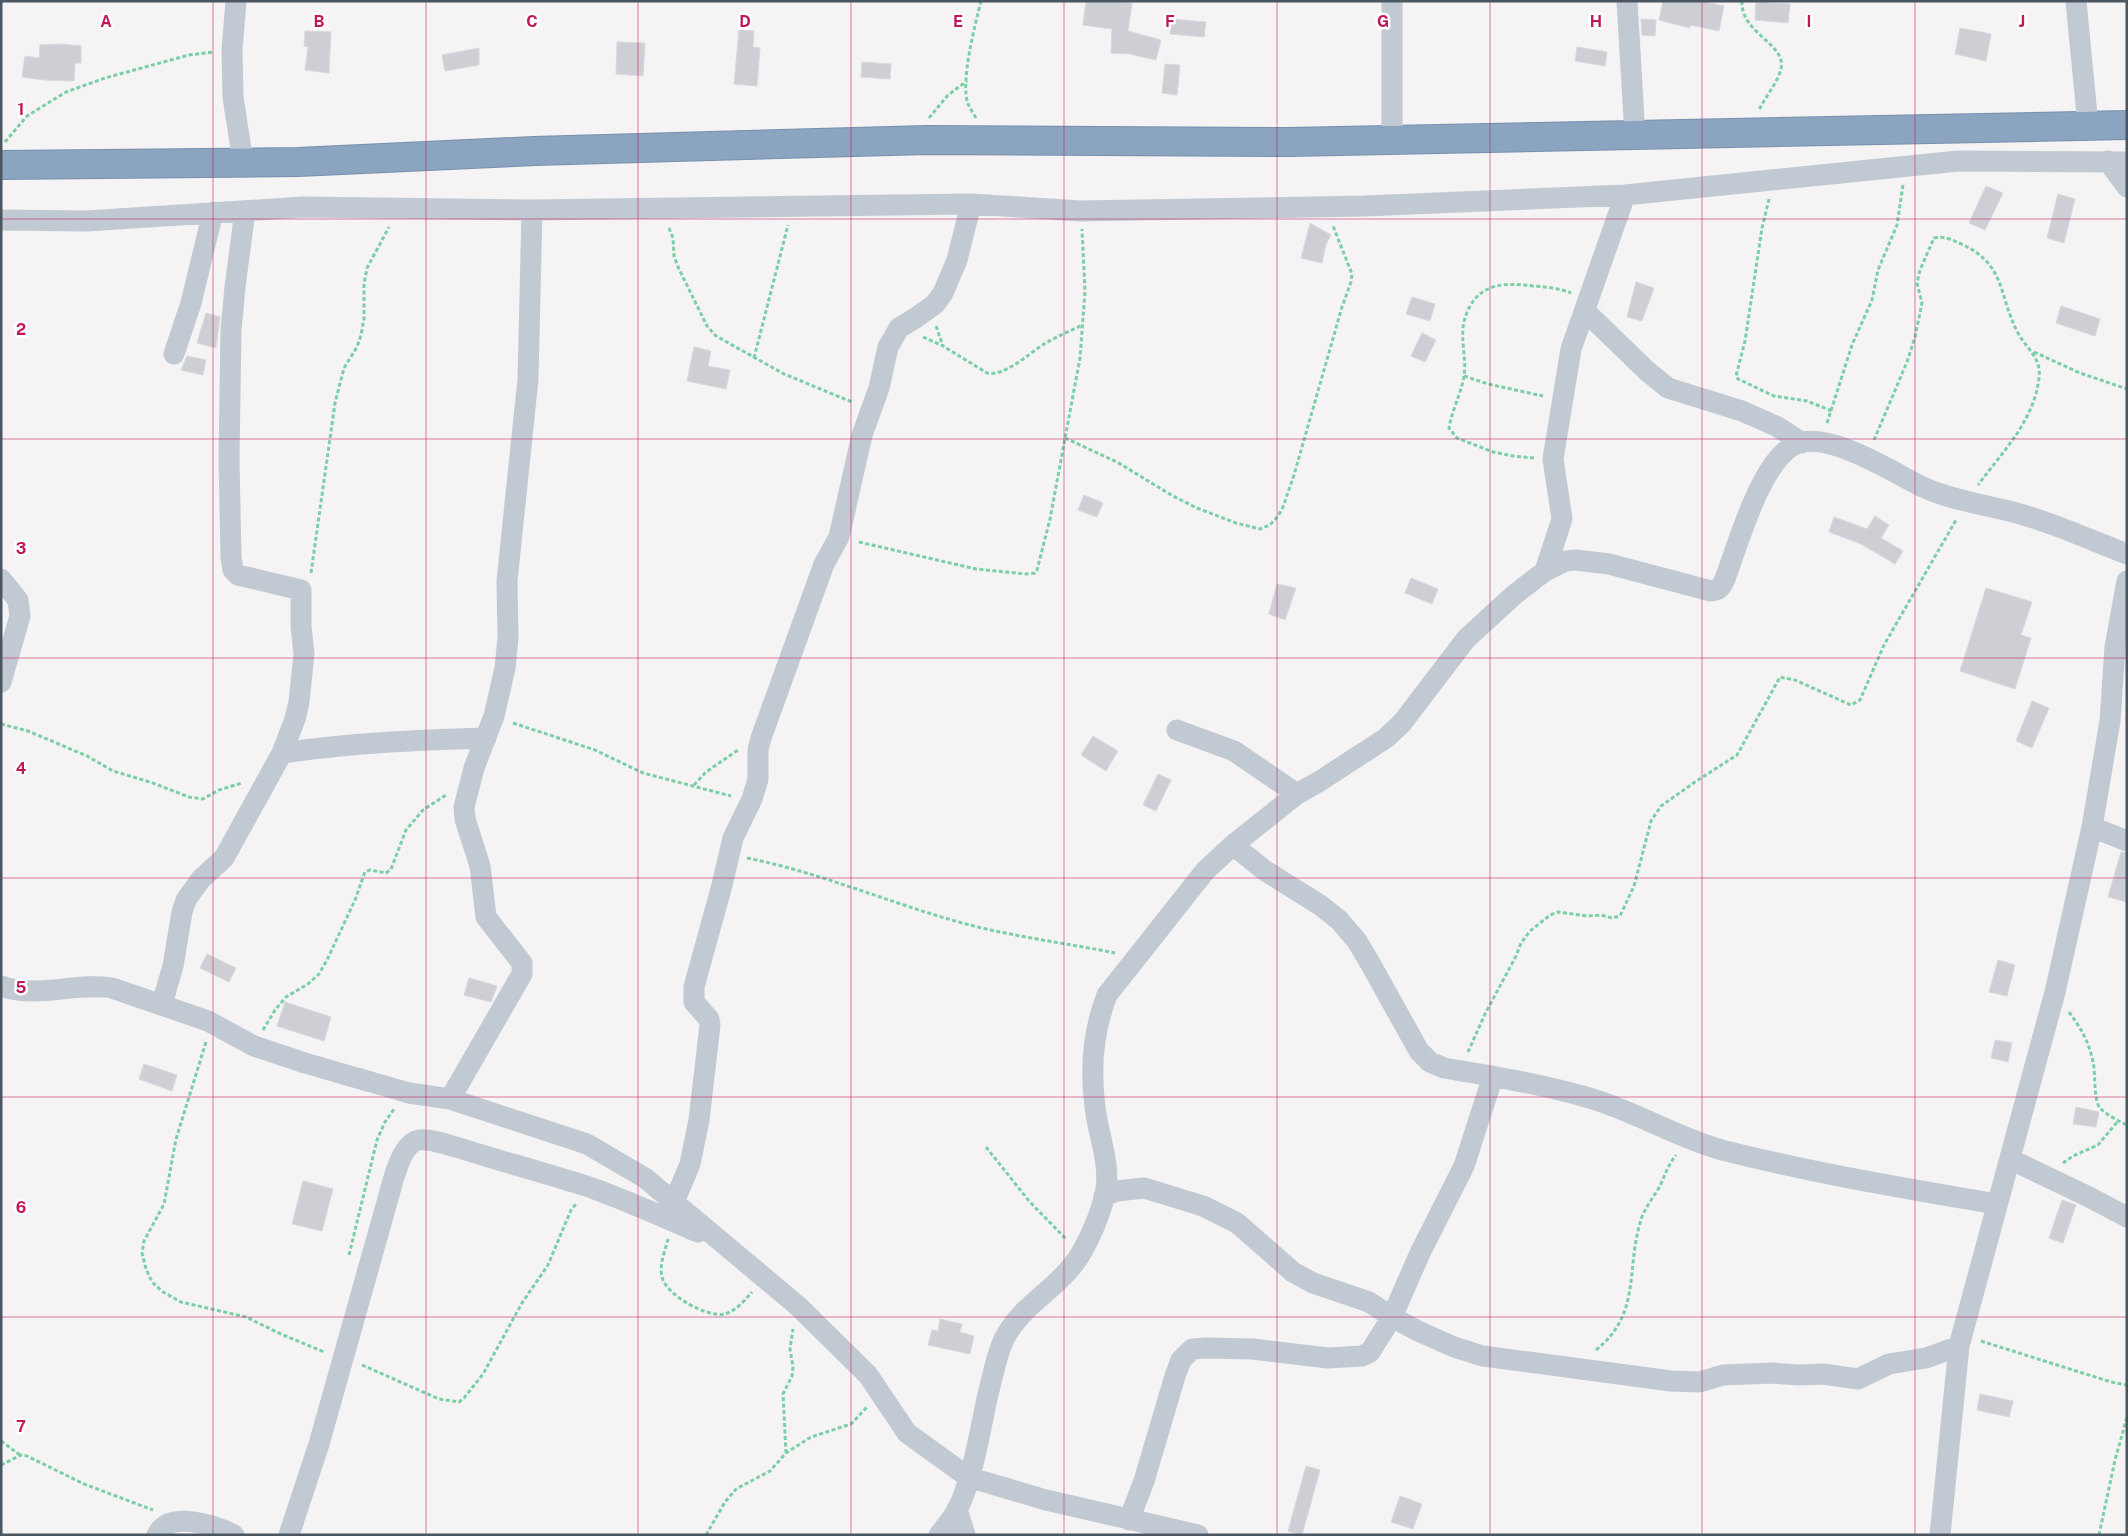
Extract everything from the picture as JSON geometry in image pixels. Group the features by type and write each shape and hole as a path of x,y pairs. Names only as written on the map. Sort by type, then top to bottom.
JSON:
{"highway":[{"path":"1,165 243,162 927,140 1288,142 2127,125"}],"street":[{"path":"236,1 232,50 233,97 243,162"},
{"path":"1392,1 1392,140"},
{"path":"1627,1 1635,136"},
{"path":"2076,1 2088,125"},
{"path":"1,220 87,221 303,207 532,210 971,204 1080,211 1325,207 1625,195 1958,161 2117,162 2127,187"},
{"path":"1545,571 1562,519 1554,459 1571,349 1625,195"},
{"path":"673,1212 690,1164 700,1120 710,1025 709,1018 694,1002 694,987 733,838 752,798 758,779 758,750 761,738 824,564 839,537 856,458 879,388 888,347 899,328 917,318 935,304 943,293 957,260 971,204"},
{"path":"450,1100 522,974 523,969 522,963 489,922 484,911 480,866 465,819 464,807 470,783 494,716 505,668 508,638 507,581 528,379 532,210"},
{"path":"162,1004 173,966 182,912 186,900 198,883 224,858 282,753 299,702 304,654 300,589 238,575 233,570 231,558 229,458 231,330 234,287 245,211"},
{"path":"174,354 191,303 213,212"},
{"path":"1586,308 1647,371 1668,388 1742,411 1811,442 1844,448 1892,469 1935,492 2011,511 2127,554"},
{"path":"939,1535 957,1509 968,1477 1004,1339 1028,1306 1072,1266 1089,1236 1104,1196 1107,1171 1095,1106 1093,1051 1100,1013 1106,995 1135,957 1206,871 1233,845 1297,794 1386,738 1402,723 1466,639 1545,571 1565,561 1576,560 1609,564 1711,591 1721,588 1760,485 1772,466 1789,448 1811,442"},
{"path":"1,579 18,600 20,616 1,682"},
{"path":"1940,1535 1960,1341 2055,992 2092,827 2110,721 2116,647 2127,581"},
{"path":"1177,730 1234,751 1297,794"},
{"path":"282,753 334,745 486,738"},
{"path":"2092,827 2127,841"},
{"path":"1233,845 1264,870 1320,905 1339,920 1357,941 1418,1051 1430,1062 1444,1068 1550,1087 1599,1101 1690,1140 1797,1168 1996,1204"},
{"path":"1,986 25,991 104,986 208,1021 254,1046 410,1093 450,1100 587,1144 645,1178 673,1212"},
{"path":"1129,1520 1144,1481 1175,1376 1185,1354 1192,1350 1207,1348 1267,1350 1328,1358 1362,1356 1370,1352 1392,1318 1420,1253 1464,1166 1494,1076"},
{"path":"289,1535 300,1506 343,1363 398,1166 405,1150 410,1144 418,1140 442,1144 673,1212 691,1219 798,1306 868,1376 907,1433 968,1477 1046,1500 1129,1520 1167,1526 1198,1535"},
{"path":"2010,1159 2127,1217"},
{"path":"1104,1196 1117,1191 1144,1188 1203,1206 1237,1223 1293,1272 1313,1283 1369,1302 1392,1318 1454,1347 1483,1356 1572,1370 1671,1381 1700,1382 1723,1375 1772,1373 1823,1374 1858,1379 1889,1364 1926,1358 1960,1341"},
{"path":"957,1509 965,1535"},
{"path":"157,1535 160,1529 177,1520 224,1530 234,1535"}],"path":[{"path":"980,1 968,66 968,103 989,140"},
{"path":"1742,1 1744,16 1757,34 1777,52 1781,64 1777,80 1765,98 1748,133"},
{"path":"1,146 27,116 66,92 105,78 189,56 232,50"},
{"path":"927,140 922,130 928,119 948,95 967,81"},
{"path":"1811,442 1832,411 1852,345 1867,315 1878,270 1897,224 1902,201 1904,167"},
{"path":"1776,180 1762,228 1747,332 1736,376 1774,396 1807,401 1832,411"},
{"path":"754,358 792,207"},
{"path":"1065,438 1117,462 1173,496 1197,508 1236,523 1260,529 1270,525 1283,507 1294,475 1342,307 1351,282 1350,266 1325,207"},
{"path":"302,603 313,564 338,390 344,368 357,347 361,335 364,319 364,284 368,268 386,236 396,208"},
{"path":"655,209 671,231 678,267 707,326 716,336 784,374 826,390 870,413"},
{"path":"839,537 891,551 976,569 1035,573 1039,566 1050,519 1080,358 1085,291 1085,259 1080,211"},
{"path":"1460,1071 1485,1014 1524,937 1554,913 1564,912 1587,916 1601,915 1612,918 1620,916 1634,886 1655,812 1695,782 1737,755 1780,677 1795,680 1851,705 1860,700 1884,645 1966,501 2025,422 2032,409 2040,375 2039,366 2033,352 2017,332 2001,285 1987,261 1967,246 1951,239 1934,238 1920,270 1916,283 1922,303 1915,337 1900,380 1866,458"},
{"path":"1554,459 1513,456 1493,452 1457,438 1449,428 1464,376 1463,328 1465,317 1477,296 1486,289 1517,283 1563,290 1579,298 1586,308"},
{"path":"899,328 935,342 987,373 994,374 1003,371 1045,344 1082,325"},
{"path":"2033,352 2072,370 2127,389"},
{"path":"1464,376 1522,393 1562,398"},
{"path":"494,716 595,750 643,774 724,795 752,798"},
{"path":"1,724 28,731 87,756 112,771 198,799 203,799 220,790 271,773"},
{"path":"694,786 706,772 735,752 761,738"},
{"path":"254,1046 275,1010 286,997 308,984 319,974 355,900 365,872 370,870 388,872 406,830 423,810 436,800 470,783"},
{"path":"729,854 773,863 966,924 1135,957"},
{"path":"2055,992 2083,1032 2090,1048 2096,1076 2097,1101 2100,1107 2127,1125"},
{"path":"208,1021 207,1037 197,1077 181,1123 171,1162 164,1204 144,1241 142,1253 152,1282 181,1302 246,1317 343,1363 361,1365 439,1399 459,1402 483,1374 522,1303 548,1265 570,1210 593,1189"},
{"path":"2044,1176 2073,1156 2098,1145 2118,1120"},
{"path":"1572,1370 1605,1343 1626,1309 1642,1218 1669,1164 1690,1140"},
{"path":"986,1146 1029,1201 1081,1253"},
{"path":"673,1212 661,1270 666,1288 681,1300 712,1314 725,1314 742,1302 764,1278"},
{"path":"786,1453 783,1394 792,1376 793,1367 790,1344 798,1306"},
{"path":"1960,1341 2127,1385"},
{"path":"706,1535 730,1495 736,1489 770,1472 786,1453 811,1437 851,1424 879,1393"},
{"path":"2100,1535 2115,1460 2127,1417"},
{"path":"1,1441 21,1455 33,1458 84,1484 177,1520"},
{"path":"1,1465 21,1455"}],"building":[{"path":"1086,1 1132,3 1128,31 1161,40 1156,60 1130,54 1111,53 1112,29 1083,25"},
{"path":"1663,1 1701,1 1724,6 1719,31 1690,25 1690,28 1659,20"},
{"path":"1756,2 1790,4 1788,23 1755,20"},
{"path":"1171,19 1206,22 1204,37 1170,34"},
{"path":"1641,19 1656,20 1655,36 1642,35"},
{"path":"1960,28 1991,34 1986,61 1955,54"},
{"path":"739,30 754,31 753,47 760,48 757,86 734,84"},
{"path":"305,31 331,32 329,73 305,70 308,47 304,46"},
{"path":"617,42 645,43 643,76 616,74"},
{"path":"61,44 81,46 81,63 75,63 74,81 22,77 25,56 39,58 40,45"},
{"path":"1577,47 1607,52 1605,66 1575,61"},
{"path":"479,48 479,65 445,71 442,55"},
{"path":"862,62 891,64 890,79 861,77"},
{"path":"1165,64 1180,65 1177,95 1162,93"},
{"path":"1986,186 2003,193 1985,230 1969,223"},
{"path":"2058,194 2075,199 2064,243 2047,238"},
{"path":"1310,223 1331,235 1326,244 1322,263 1301,258"},
{"path":"1636,282 1654,288 1642,321 1627,317"},
{"path":"1412,297 1435,304 1430,321 1406,314"},
{"path":"2061,306 2100,319 2095,336 2056,323"},
{"path":"206,313 220,317 216,348 197,343"},
{"path":"1422,333 1436,340 1425,362 1411,356"},
{"path":"694,347 711,351 708,366 730,370 726,389 687,381"},
{"path":"187,356 206,360 203,375 181,370"},
{"path":"1084,495 1103,503 1097,517 1078,510"},
{"path":"1875,516 1889,525 1881,538 1903,551 1895,564 1861,544 1829,532 1834,517 1867,529"},
{"path":"1411,578 1438,589 1432,604 1405,593"},
{"path":"1277,584 1296,588 1285,620 1269,614"},
{"path":"1986,588 2032,602 2021,635 2031,638 2015,689 1960,671"},
{"path":"2032,701 2049,708 2032,748 2016,741"},
{"path":"1093,736 1118,751 1106,771 1081,755"},
{"path":"1158,774 1171,780 1156,811 1143,805"},
{"path":"2121,852 2127,853 2127,902 2108,897"},
{"path":"207,954 236,968 229,982 200,968"},
{"path":"1998,960 2015,965 2007,996 1989,992"},
{"path":"469,978 497,986 491,1002 464,995"},
{"path":"285,1002 331,1017 324,1041 277,1026"},
{"path":"1995,1040 2012,1043 2008,1062 1991,1058"},
{"path":"144,1064 177,1075 172,1091 139,1079"},
{"path":"2076,1107 2099,1112 2096,1127 2073,1124"},
{"path":"303,1181 333,1189 322,1231 292,1224"},
{"path":"2062,1200 2076,1205 2063,1243 2049,1238"},
{"path":"940,1319 962,1324 960,1332 974,1336 970,1354 928,1345 932,1330 938,1331"},
{"path":"1980,1394 2013,1401 2009,1417 1977,1410"},
{"path":"1306,1466 1320,1470 1302,1535 1288,1531"},
{"path":"1400,1496 1422,1504 1413,1529 1391,1522"}]}
